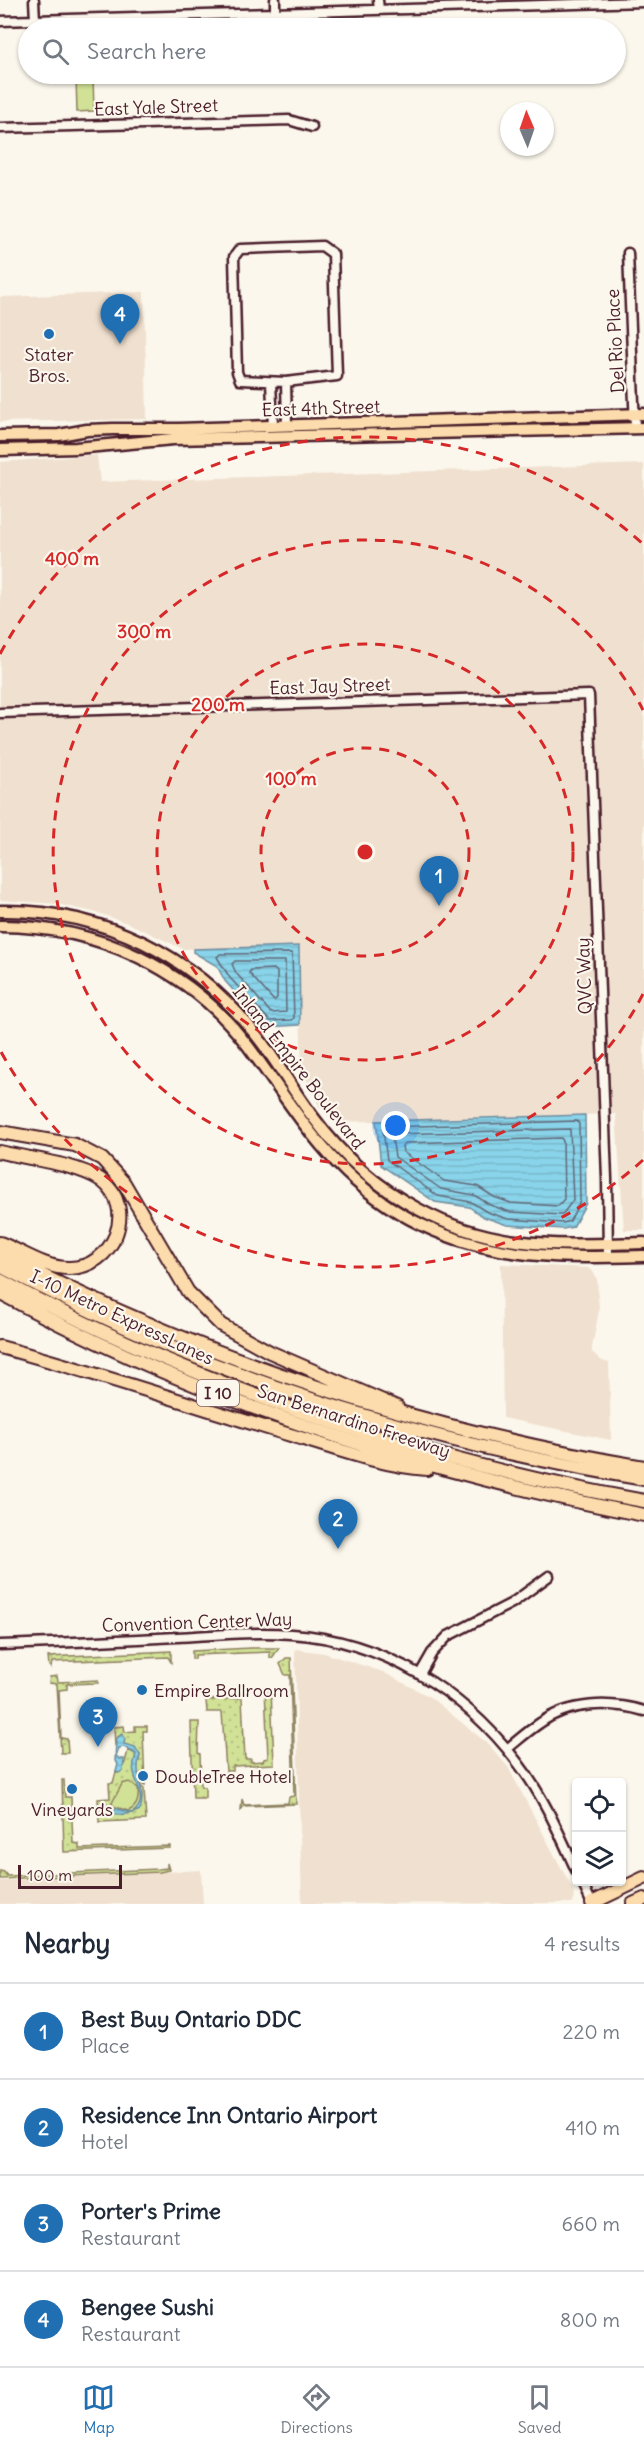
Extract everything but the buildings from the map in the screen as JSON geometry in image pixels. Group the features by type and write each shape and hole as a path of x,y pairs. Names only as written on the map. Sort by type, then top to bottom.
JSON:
{"highway":[{"path":"0,1132 75,1145 109,1165 124,1183 188,1292 228,1329 270,1352 428,1421"},
{"path":"0,1152 83,1172 98,1179 108,1187 114,1197 119,1224 109,1250 96,1261 79,1267 55,1266 0,1243"},
{"name":"San Bernardino Freeway","path":"0,1254 54,1282 202,1347 316,1388 428,1421 552,1450 644,1467"},
{"name":"I-10 Metro ExpressLanes","path":"0,1266 155,1340 231,1371 299,1395 464,1443 644,1479"},
{"name":"I-10 Metro ExpressLanes","path":"0,1280 168,1360 291,1408 452,1458 565,1486 644,1501"},
{"name":"San Bernardino Freeway","path":"0,1293 121,1353 296,1423 446,1470 537,1494 644,1515"},
{"path":"0,1349 18,1352 346,1452 406,1468 446,1470"},
{"path":"591,1904 644,1878"},
{"path":"633,1904 644,1899"}],"main road":[{"name":"East 4th Street","path":"0,436 59,435 87,430 113,429 639,414"},
{"name":"East 4th Street","path":"0,450 66,449 173,439 639,428"},
{"path":"0,456 51,454 66,449"},
{"name":"Inland Empire Boulevard","path":"0,911 50,913 91,922 127,934 186,968 218,991 238,1012 257,1035 331,1140 362,1171 419,1210 478,1234 532,1244 644,1243"},
{"name":"Inland Empire Boulevard","path":"0,926 48,929 105,942 163,969 189,987 219,1013 246,1044 306,1130 324,1151 349,1176 380,1201 422,1225 463,1242 520,1255 644,1256"}],"street":[{"path":"34,0 35,18"},
{"path":"275,0 275,13"},
{"path":"104,18 275,13 378,5 644,2"},
{"path":"0,21 18,20"},
{"name":"East Yale Street","path":"0,128 289,120 312,127"},
{"path":"322,246 328,248 333,254 337,376 271,382 243,381 238,376 234,257 240,249 322,246"},
{"name":"Del Rio Place","path":"628,253 639,428"},
{"path":"271,382 273,426"},
{"path":"286,382 287,425"},
{"name":"East Jay Street","path":"0,713 589,695"},
{"name":"QVC Way","path":"589,695 608,1179 608,1257"},
{"path":"420,1674 432,1653 448,1636 512,1603 549,1576"},
{"name":"Convention Center Way","path":"0,1645 258,1634 293,1634 349,1645 420,1674 461,1702 517,1762 548,1811 572,1862"},
{"path":"507,1749 541,1722 573,1709 615,1705 644,1711"},
{"path":"584,1886 591,1904"}],"shaded area":[{"path":"144,292 147,419 0,422 0,297"},
{"path":"97,455 100,482 644,464 644,1230 624,1230 616,1114 338,1122 319,1106 302,1070 298,946 183,949 130,924 98,913 57,904 0,900 0,462"},
{"path":"501,1264 588,1268 593,1272 597,1279 599,1310 592,1352 602,1361 609,1363 611,1440 503,1418"},
{"path":"295,1649 324,1653 383,1672 430,1697 488,1744 508,1767 574,1892 573,1903 302,1904"},
{"path":"201,1870 203,1904 0,1904 0,1881"}],"green space":[{"path":"76,84 93,84 94,111 77,112"},
{"path":"279,1648 272,1658 270,1658 270,1652 195,1655 195,1659 192,1659 192,1651"},
{"path":"171,1651 171,1662 168,1657 52,1662 51,1668 48,1657"},
{"path":"286,1658 291,1658 296,1804 244,1806 241,1810 242,1799 244,1805 288,1803 289,1797 294,1796 290,1675 285,1675 280,1664"},
{"path":"57,1676 58,1682 98,1680 98,1683 67,1684 67,1689 59,1690 61,1738 67,1739 68,1753 61,1753 57,1684 49,1683 50,1677"},
{"path":"265,1689 271,1689 274,1764 233,1766 233,1771 226,1771 222,1712 207,1712 206,1700 242,1698 245,1759 251,1759 251,1762 263,1761 268,1758"},
{"path":"191,1722 199,1722 198,1753 200,1754 201,1787 205,1787 205,1798 193,1798"},
{"path":"124,1726 125,1732 135,1731 135,1726 147,1726 147,1731 143,1731 145,1786 141,1784 136,1772 140,1755 123,1744 122,1734 116,1739 115,1746 114,1727"},
{"path":"128,1750 136,1754 134,1773 137,1782 144,1789 146,1820 99,1822 98,1799 110,1798 109,1783 113,1783 116,1772 125,1763"},
{"path":"62,1780 64,1780 65,1797 71,1797 73,1843 79,1844 79,1849 170,1846 170,1848 64,1852"},
{"path":"129,1782 138,1788 138,1795 136,1805 128,1811 113,1806 112,1803 122,1784"},
{"path":"167,1863 169,1870 160,1872 0,1879 0,1871 7,1876 158,1869 167,1868"}],"water":[{"path":"299,946 300,1025 266,1027 225,981 217,966 193,952 193,949"},
{"path":"585,1115 586,1203 573,1227 563,1229 507,1225 484,1217 469,1207 435,1202 381,1165 376,1121"},
{"path":"122,1734 125,1738 124,1744 135,1747 140,1755 138,1770 142,1803 140,1810 132,1813 137,1809 140,1799 133,1770 136,1754 124,1747 119,1748 116,1756 124,1759 123,1770 116,1772 118,1764 115,1761 116,1739"},
{"path":"105,1802 114,1808 132,1813 114,1813 100,1807"}],"place":[{"name":"Stater Bros.","path":"49,334"},
{"name":"Bengee Sushi","path":"120,344"},
{"name":"Best Buy Ontario DDC","path":"439,906"},
{"name":"Residence Inn Ontario Airport","path":"338,1549"},
{"name":"Empire Ballroom","path":"142,1690"},
{"name":"Porter's Prime","path":"98,1747"},
{"name":"DoubleTree Hotel","path":"143,1776"},
{"name":"Vineyards","path":"72,1789"}]}
